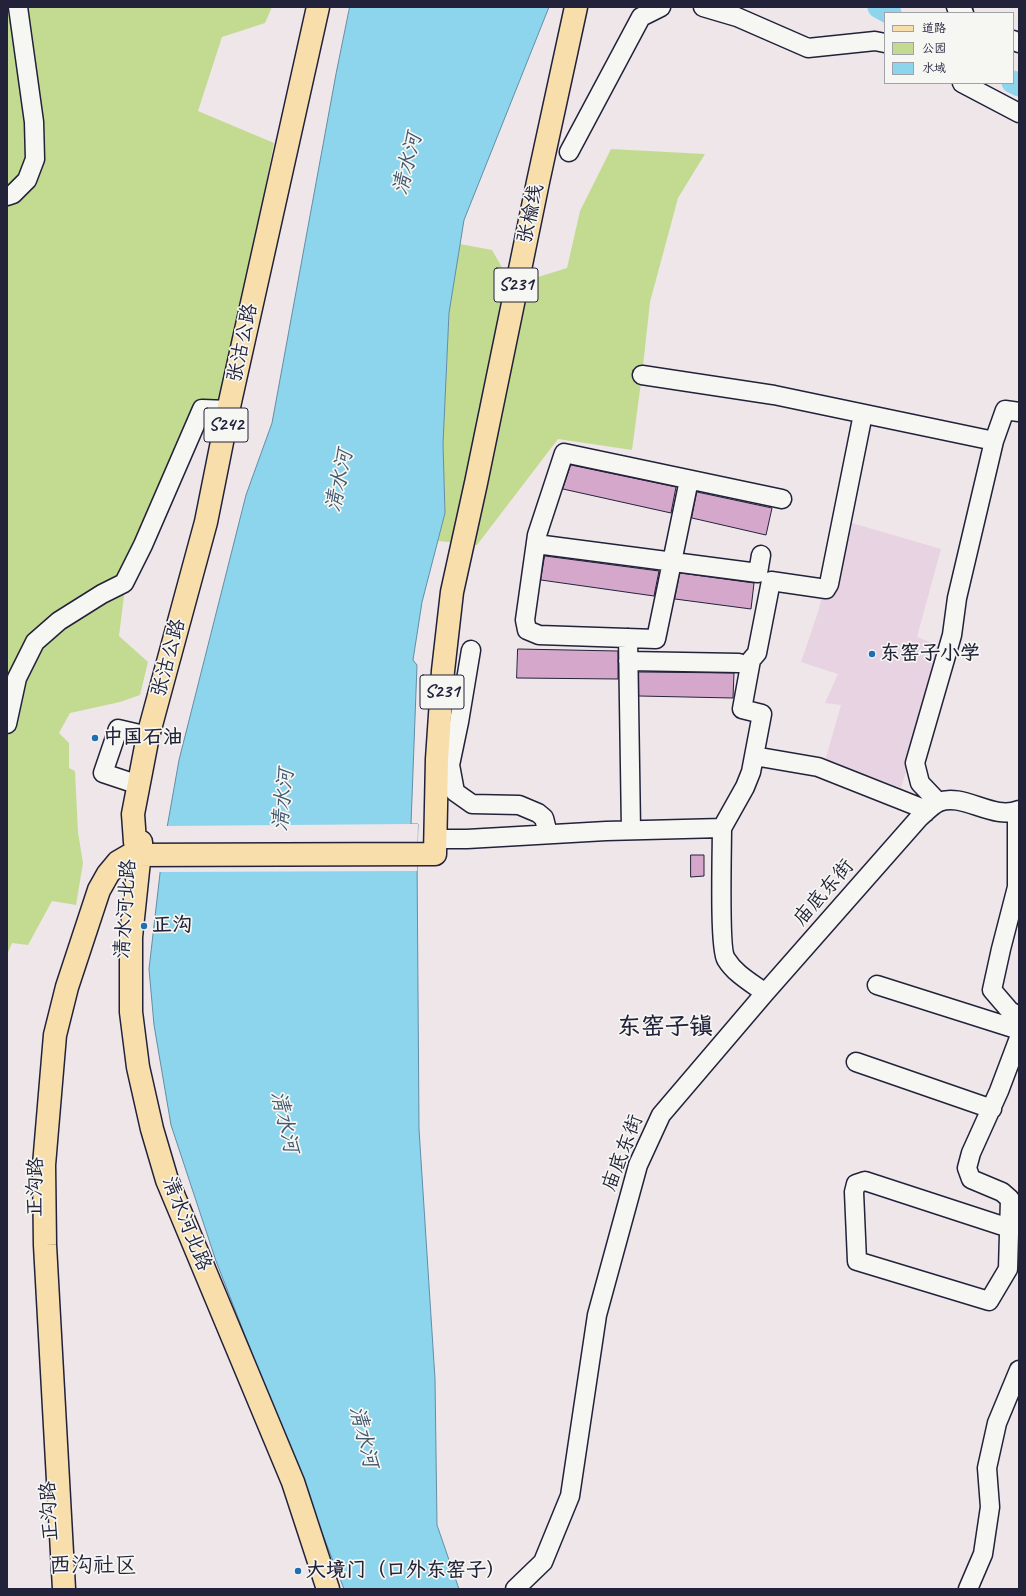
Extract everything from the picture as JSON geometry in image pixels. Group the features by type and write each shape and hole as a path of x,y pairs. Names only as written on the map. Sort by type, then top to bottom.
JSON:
{"main road":[{"name":"张沽公路","path":"135,847 133,814 148,736 206,522 229,410 318,7"},
{"name":"张榆线","path":"428,842 452,592 576,7"},
{"name":"正沟路","path":"56,1589 35,1243 35,1166 42,1070 48,1031 91,886 103,860 120,845 162,849 428,842"},
{"name":"正沟路","path":"64,1589 45,1245 44,1165 52,1064 55,1035 66,987 99,890 108,874 118,862 135,847"},
{"name":"清水河北路","path":"135,847 124,901 122,939 122,1014 128,1069 144,1131 160,1184 284,1486 320,1589"},
{"name":"清水河北路","path":"135,847 131,937 131,1012 138,1067 152,1130 167,1180 293,1482 328,1589"}],"street":[{"path":"7,196 13,194 27,180 35,159 34,122 18,7"},
{"path":"569,152 640,18 661,7"},
{"path":"703,7 737,18 808,48 875,41 884,43"},
{"path":"964,84 1019,113"},
{"path":"642,375 774,395 994,442"},
{"path":"7,724 17,678 35,642 60,621 102,594 124,583 143,545 202,409 229,410"},
{"path":"932,807 920,783 915,763 952,635 957,598 994,442 1005,410 1019,412"},
{"path":"765,993 737,972 725,958 723,936 722,828 745,787 751,772 762,714 742,709 751,660 757,654 771,581 826,589 829,584 863,414"},
{"path":"689,480 656,639 539,634 527,630 525,620 537,535 564,454 782,499"},
{"path":"536,544 758,573 761,555"},
{"path":"628,638 631,830"},
{"path":"471,650 450,765 455,792 472,804 519,806 538,813 544,818 548,834"},
{"path":"628,661 739,663"},
{"path":"138,785 103,773 118,729 148,736"},
{"path":"754,756 818,766 918,807 932,807 951,800 998,812 1018,812 1018,887 1001,949 992,990 1010,1011 1019,1016"},
{"name":"庙底东街","path":"515,1589 543,1562 570,1496 597,1315 638,1164 661,1115 765,993 919,818 932,807"},
{"path":"428,842 444,854 460,846 467,839 631,830 722,828"},
{"path":"877,985 1019,1030"},
{"path":"1009,1228 864,1181 856,1184 854,1192 857,1261 989,1301 1014,1270 1009,1228 1010,1199 1002,1192 971,1179 967,1168 971,1153 992,1109 1019,1038"},
{"path":"856,1062 992,1109"},
{"path":"968,1589 983,1554 990,1507 987,1468 997,1422 1019,1370"}],"shaded area":[{"name":"东窑子小学","path":"845,521 941,549 917,637 944,647 901,788 825,761 841,705 825,703 838,674 801,662 818,612"}],"green space":[{"path":"7,7 272,7 265,23 222,37 198,111 274,143 224,401 196,401 128,563 119,636 148,662 140,695 120,702 70,713 59,733 69,743 69,768 75,771 78,832 83,863 76,905 52,901 28,945 12,943 7,955"},
{"path":"611,149 705,154 678,198 650,302 632,450 558,439 477,545 438,541 445,513 443,444 449,313 460,244 492,250 512,285 567,268 580,211"}],"water":[{"name":"清水河","path":"350,7 549,7 464,220 449,313 443,444 445,513 422,602 413,660 417,665 411,824 418,824 419,1129 435,1379 437,1525 459,1589 344,1589 216,1261 171,1125 154,1025 149,969 162,856 179,760 246,495 272,423 336,74"}],"pier":[{"path":"418,824 417,871 158,872 165,826"}],"building":[{"path":"571,465 676,487 671,513 563,489"},
{"path":"697,492 772,508 766,535 692,518"},
{"path":"545,556 659,571 654,596 541,580"},
{"path":"680,573 754,583 751,609 675,599"},
{"path":"518,649 618,651 618,679 517,678"},
{"path":"639,672 734,673 733,698 639,696"},
{"path":"691,855 704,855 704,876 691,877"}],"waterway":[{"path":"879,7 888,12"},
{"path":"1014,82 1019,85"}],"place":[{"name":"东窑子小学","path":"872,654"},
{"name":"中国石油","path":"95,738"},
{"name":"正沟","path":"144,926"},
{"name":"大境门（口外东窑子）","path":"298,1571"}],"district":[{"name":"东窑子镇","path":"665,1028"},
{"name":"西沟社区","path":"93,1566"}]}
